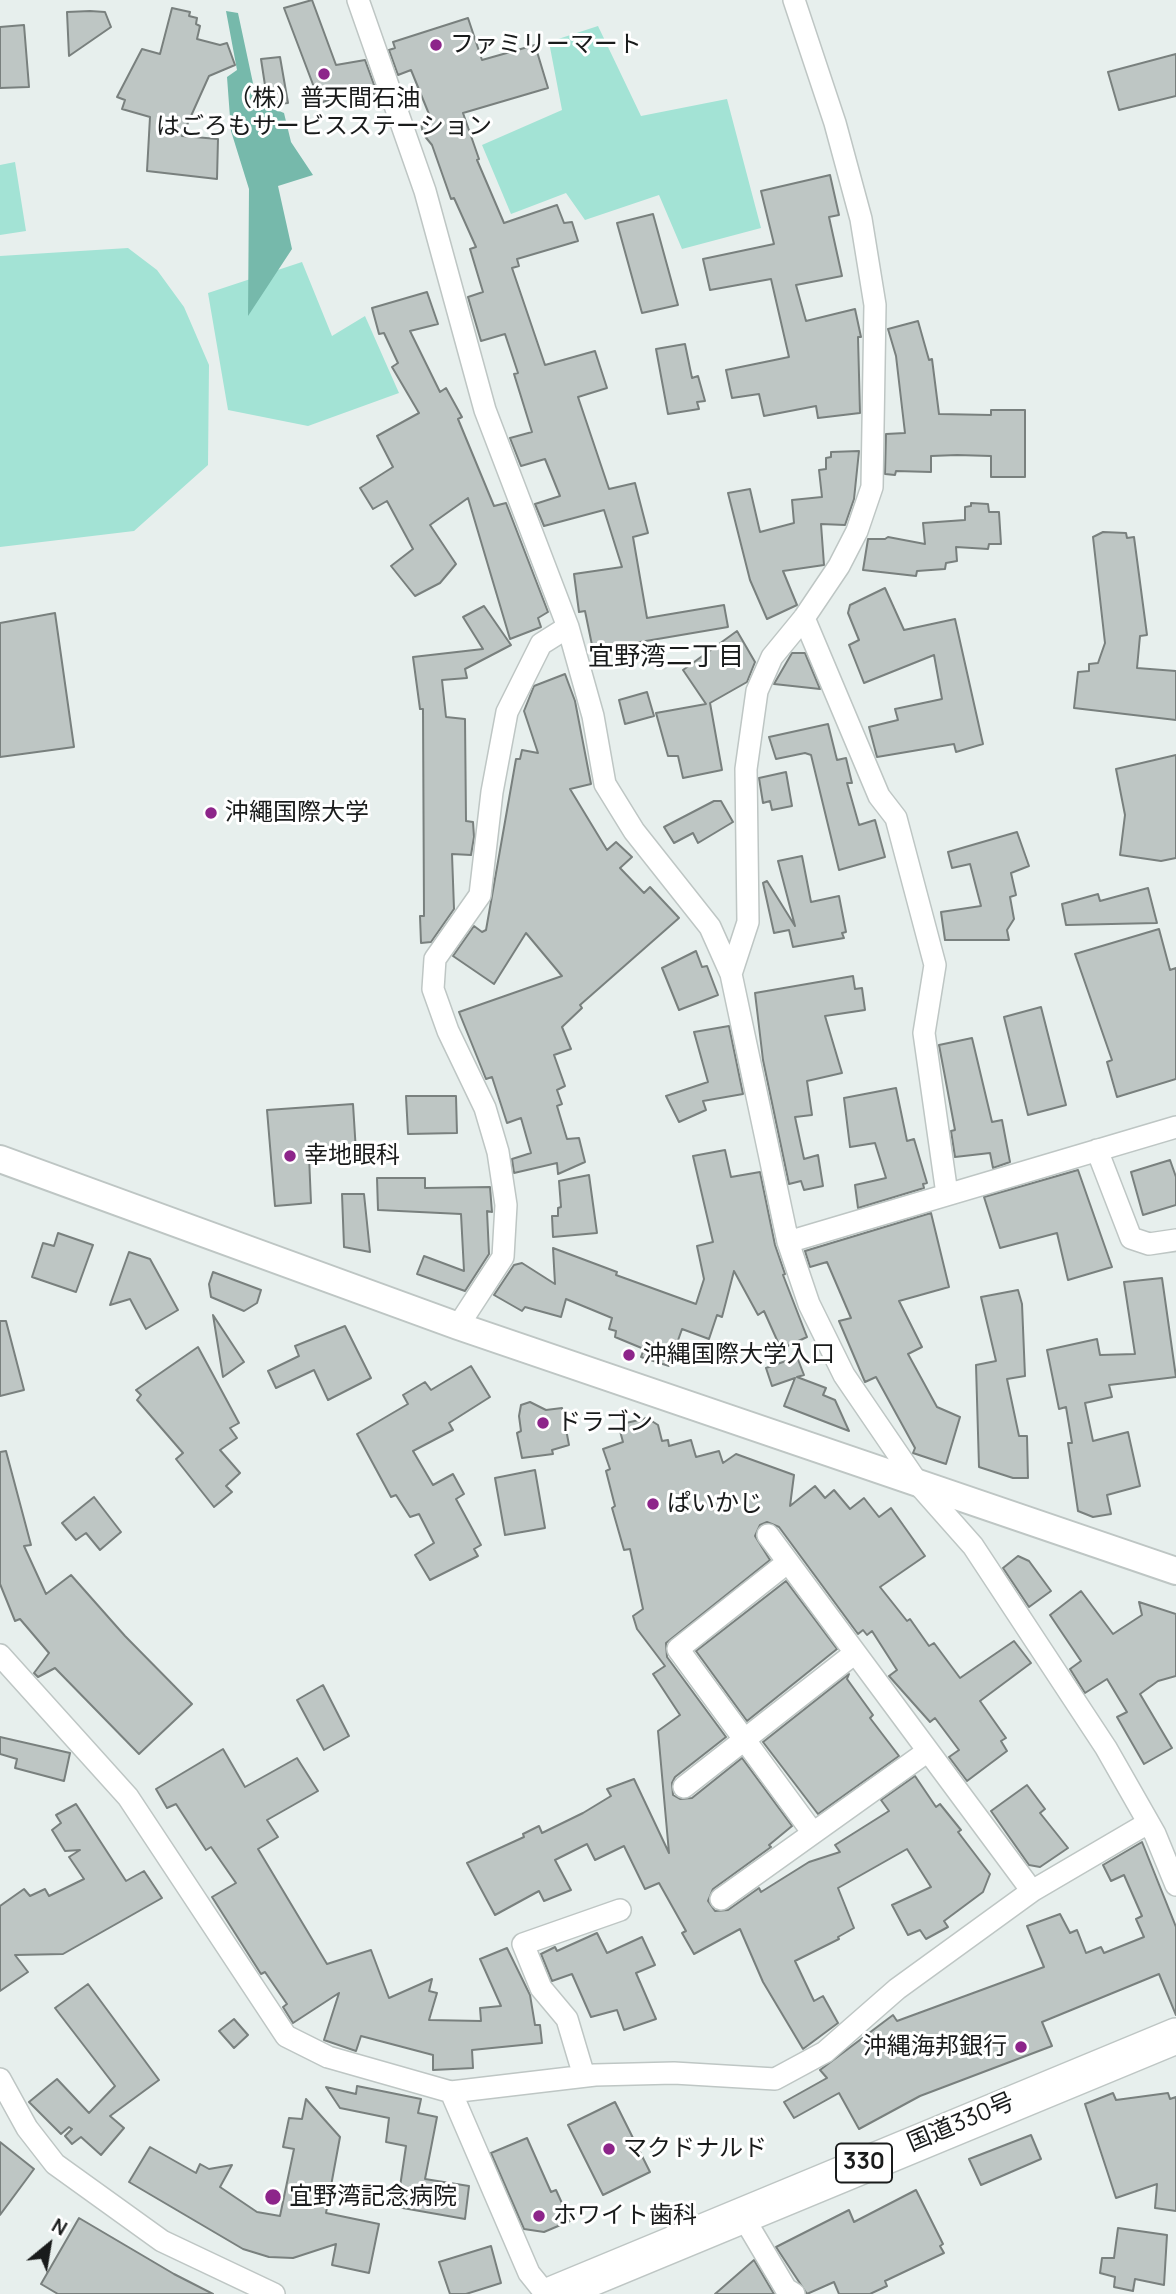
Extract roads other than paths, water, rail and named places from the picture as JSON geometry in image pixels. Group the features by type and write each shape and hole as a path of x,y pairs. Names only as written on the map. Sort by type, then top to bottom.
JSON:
{"highway":[{"name":"国道330号","path":"556,2293 1176,2036"}],"street":[{"path":"358,0 425,191 485,410 568,627 593,716 606,783 634,831 710,927 732,974 788,1242 809,1304 844,1375 919,1485 973,1546 1106,1748 1148,1823 1176,1885"},
{"path":"732,974 748,922 746,769 757,691 772,657 804,618 851,543 872,487 874,304 861,219 835,122 794,0"},
{"path":"804,618 879,796 896,818 935,965 924,1033 947,1194"},
{"path":"458,1325 503,1257 506,1205 498,1152 485,1108 448,1031 433,989 435,958 480,895 492,793 507,712 541,644 568,627"},
{"path":"788,1242 1176,1127"},
{"path":"1097,1150 1131,1238 1149,1244 1176,1240"},
{"path":"0,1158 458,1325 1176,1571"},
{"path":"768,1535 1032,1891"},
{"path":"788,1562 678,1649 813,1833"},
{"path":"684,1787 855,1653"},
{"path":"0,1655 128,1797 286,2036 328,2057 451,2092 584,2076 674,2073 775,2079 825,2052 897,1989 1032,1891 1148,1823"},
{"path":"721,1899 928,1751"},
{"path":"584,2076 568,2019 541,1989 523,1944 621,1910"},
{"path":"0,2079 27,2129 55,2164 162,2241 274,2294"},
{"path":"451,2092 529,2273 556,2293"},
{"path":"742,2215 786,2289 794,2294"}],"place":[{"name":"ファミリーマート","path":"436,45"},
{"name":"（株）普天間石油 はごろもサービスステーション","path":"324,74"},
{"name":"沖繩国際大学","path":"211,813"},
{"name":"幸地眼科","path":"290,1156"},
{"name":"沖縄国際大学入口","path":"629,1355"},
{"name":"ドラゴン","path":"543,1423"},
{"name":"ぱいかじ","path":"653,1504"},
{"name":"沖縄海邦銀行","path":"1021,2047"},
{"name":"マクドナルド","path":"609,2149"},
{"name":"宜野湾記念病院","path":"273,2197"},
{"name":"ホワイト歯科","path":"539,2216"}],"district":[{"name":"宜野湾二丁目","path":"666,658"}]}
